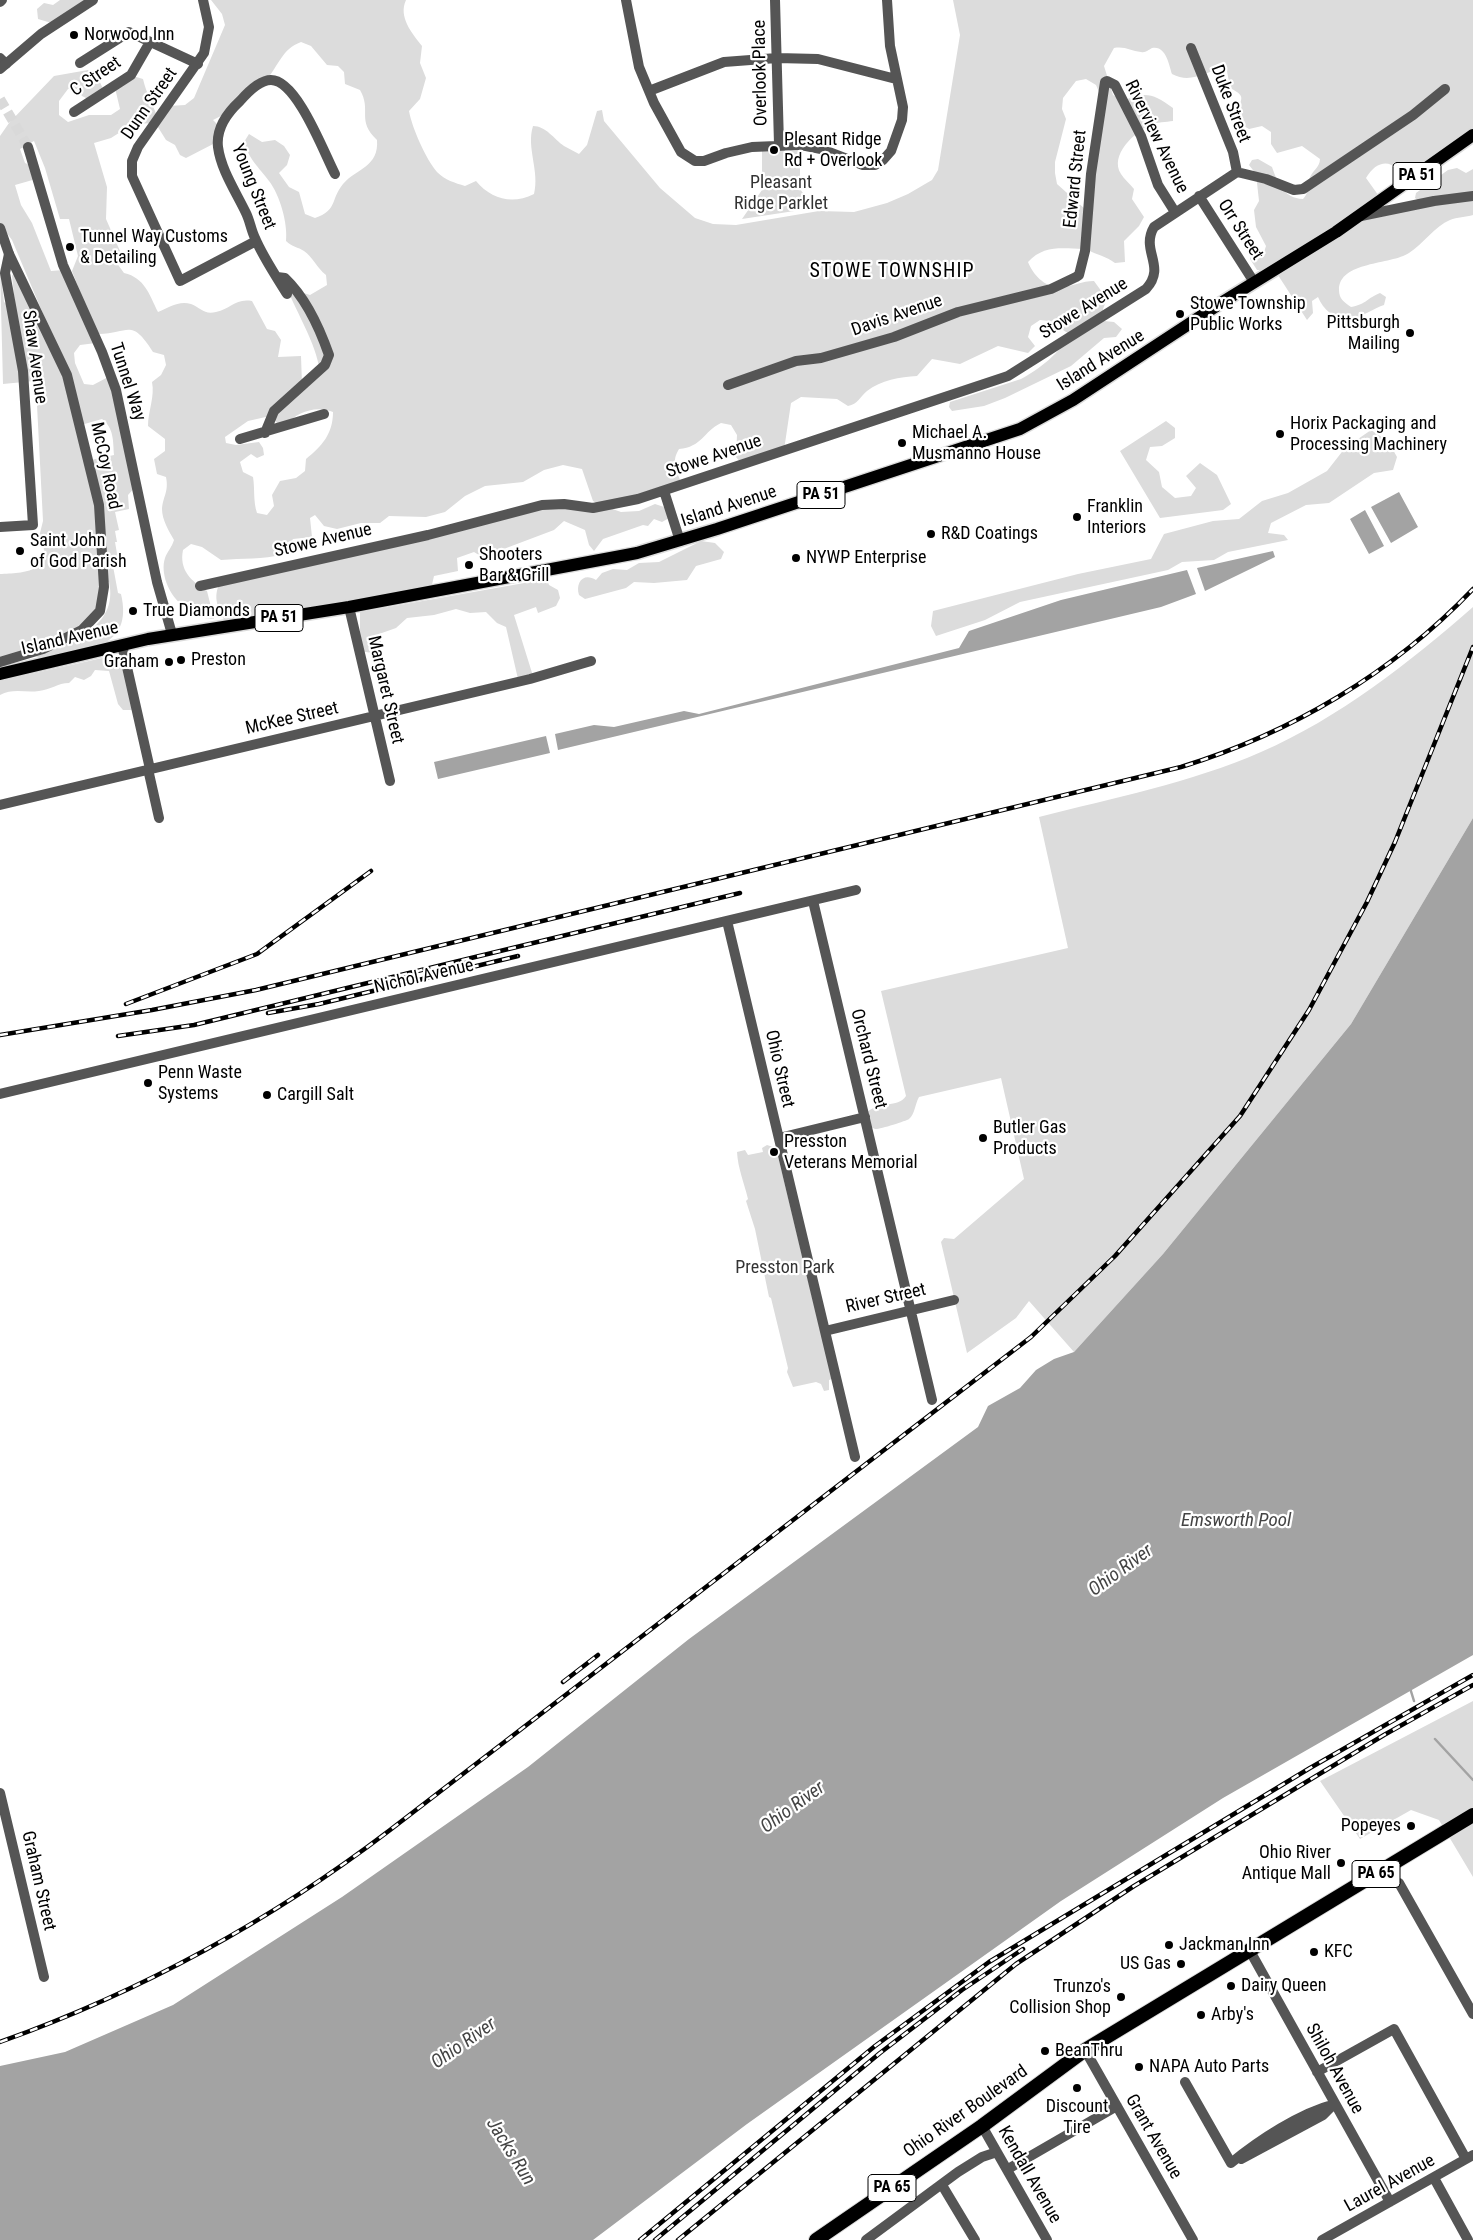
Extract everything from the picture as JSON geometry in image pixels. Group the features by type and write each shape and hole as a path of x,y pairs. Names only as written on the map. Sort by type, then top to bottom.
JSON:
{"highway":[{"name":"Ohio River Boulevard","path":"821,2236 982,2126 1085,2050 1473,1815"}],"main road":[{"name":"Island Avenue","path":"0,674 172,634 349,607 589,563 680,541 1020,429 1073,400 1254,282 1361,216 1473,136"}],"street":[{"path":"2,64 41,34 93,0"},
{"name":"Dunn Street","path":"203,0 209,19 208,36 198,64 138,147 131,168 134,184 180,281 256,240"},
{"path":"626,0 636,52 649,91 681,152 687,158 704,161 726,153 752,147 779,144 821,149 864,166 875,165 883,160 891,151 902,120 903,107 890,46 887,0"},
{"name":"Overlook Place","path":"775,0 779,144"},
{"path":"80,63 129,32 198,64"},
{"name":"C Street","path":"74,112 134,72 150,42"},
{"name":"Duke Street","path":"1191,48 1232,152 1237,172"},
{"path":"649,91 724,62 777,58 818,59 896,79"},
{"name":"Young Street","path":"287,294 256,240 249,219 221,160 218,135 224,121 239,102 260,83 272,80 287,88 297,100 335,174"},
{"name":"Riverview Avenue","path":"1105,82 1110,81 1115,85 1141,136 1158,185 1175,212"},
{"name":"Edward Street","path":"1076,277 1079,275 1085,251 1091,174 1105,82"},
{"path":"1175,212 1237,172 1266,179 1294,190 1303,188 1413,115 1444,88"},
{"name":"Tunnel Way","path":"28,147 63,265 102,352 116,390 158,582 172,634"},
{"name":"Orr Street","path":"1199,196 1254,282"},
{"path":"1361,216 1434,201 1473,196"},
{"name":"Stowe Avenue","path":"200,586 420,537 542,505 564,504 602,507 664,491 1008,376 1146,289 1154,280 1156,269 1149,247 1149,235 1154,228 1175,212"},
{"name":"McCoy Road","path":"0,228 9,254 67,375 99,505 104,587 100,611 82,630 43,649 0,662"},
{"name":"Shaw Avenue","path":"0,527 33,525 24,370 5,272 9,254"},
{"path":"265,433 274,411 325,365 329,355 324,341 299,294 285,278 277,277"},
{"name":"Davis Avenue","path":"728,384 796,361 822,358 894,337 958,312 1051,289 1076,277"},
{"path":"240,439 324,414"},
{"path":"664,491 680,541"},
{"name":"Margaret Street","path":"349,607 390,781"},
{"path":"122,645 160,818"},
{"name":"McKee Street","path":"0,805 530,679 591,661"},
{"name":"Nichol Avenue","path":"0,1094 856,890"},
{"name":"Orchard Street","path":"813,901 932,1400"},
{"name":"Ohio Street","path":"728,921 855,1458"},
{"path":"779,1138 865,1117"},
{"name":"River Street","path":"825,1331 954,1300"},
{"name":"Graham Street","path":"0,1793 4,1830 44,1978"},
{"path":"1399,1883 1473,2014"},
{"name":"Shiloh Avenue","path":"1250,1951 1390,2202"},
{"path":"1317,2072 1394,2029 1470,2157"},
{"name":"Grant Avenue","path":"1085,2050 1193,2240"},
{"path":"1185,2082 1231,2163 1252,2154 1322,2115 1335,2104"},
{"path":"1008,2169 1117,2106"},
{"name":"Kendall Avenue","path":"982,2126 1047,2240"},
{"path":"866,2240 982,2157 997,2152"},
{"name":"Laurel Avenue","path":"1327,2239 1470,2157"},
{"path":"1434,2178 1468,2240"},
{"path":"942,2185 975,2240"}],"green space":[{"path":"60,0 92,0 55,24 38,19 37,9 44,3 53,5"},
{"path":"211,0 406,0 404,6 405,19 410,30 422,46 420,63 426,78 420,99 409,111 416,134 424,151 440,175 465,186 476,181 488,192 502,198 518,199 534,194 535,177 531,143 533,126 546,130 564,146 579,154 587,145 597,111 602,110 604,121 660,188 695,218 713,224 736,225 819,211 854,212 887,203 908,194 932,180 938,170 960,35 953,0 1473,0 1473,132 1404,182 1401,174 1392,165 1381,164 1376,167 1366,178 1381,199 1268,270 1257,270 1250,259 1252,253 1264,252 1266,246 1256,227 1254,210 1259,201 1256,174 1249,165 1252,160 1258,159 1272,167 1286,193 1303,199 1307,192 1310,177 1319,165 1320,159 1302,146 1277,153 1271,144 1271,132 1262,126 1249,129 1244,126 1239,115 1240,94 1230,88 1227,71 1223,68 1191,78 1179,77 1172,74 1166,56 1157,48 1143,52 1114,48 1104,66 1113,95 1123,101 1144,95 1154,97 1173,108 1173,121 1156,123 1144,128 1125,145 1118,159 1118,167 1122,176 1134,189 1132,199 1144,217 1139,226 1124,241 1125,262 1115,263 1088,250 1099,92 1096,85 1086,79 1076,81 1063,98 1062,109 1066,119 1055,162 1055,173 1057,184 1085,209 1083,249 1060,248 1046,250 1028,262 1033,272 1051,286 1062,287 1094,281 1107,299 1103,309 1104,321 1114,322 1122,329 1116,337 1104,338 1071,366 1005,398 984,406 952,411 949,407 950,402 1021,379 1042,366 1055,354 1066,341 1069,334 1050,321 1040,320 1031,326 1028,337 1035,346 1028,353 998,346 960,364 932,359 917,376 897,378 878,384 867,391 854,404 848,406 837,399 801,397 791,403 784,450 742,464 736,457 737,435 731,425 721,423 698,442 687,448 679,449 675,462 682,484 598,504 593,501 582,469 563,465 544,470 523,482 485,486 465,496 445,512 426,517 389,516 380,523 361,523 337,529 324,526 315,515 310,518 312,537 293,539 283,554 275,556 221,560 202,547 191,544 183,550 183,563 191,579 207,591 214,619 204,618 199,606 190,602 180,603 166,583 165,558 174,540 162,513 167,487 166,477 157,474 154,459 165,451 165,439 148,426 153,393 152,382 161,375 166,365 164,355 153,352 139,334 134,331 96,334 72,271 78,256 69,219 60,219 45,168 34,141 20,149 25,163 34,167 36,179 15,185 21,205 32,223 51,271 63,270 96,343 80,345 74,353 75,363 84,384 93,385 110,376 136,486 128,495 129,509 115,512 119,530 115,531 117,542 115,542 119,565 113,566 118,593 121,594 123,612 120,626 113,636 103,644 90,649 45,658 36,657 89,631 99,622 106,611 110,598 109,582 105,581 91,460 114,455 112,435 109,426 102,419 81,425 52,335 12,240 0,224 0,136 9,123 54,76 88,70 98,78 104,91 90,100 82,96 77,89 68,89 59,101 59,115 68,122 89,115 111,115 120,109 115,88 133,76 143,79 158,119 155,123 133,124 111,138 94,143 107,187 106,219 120,251 116,262 124,273 131,275 142,283 158,312 174,305 187,303 205,312 212,313 221,311 237,302 252,301 267,329 275,331 281,340 278,357 301,356 302,384 270,416 248,421 225,437 226,443 236,445 259,442 263,448 264,455 257,458 251,454 240,462 243,472 253,477 257,513 267,515 274,506 272,495 280,481 296,478 305,471 306,459 326,439 331,427 333,412 326,410 320,409 301,413 285,425 277,423 272,417 320,371 314,349 287,288 310,295 327,285 326,275 307,253 286,241 284,218 277,194 252,159 244,142 249,134 262,142 275,140 284,146 290,155 287,165 279,173 289,187 299,192 305,214 315,218 331,208 343,184 371,162 377,149 377,140 367,127 365,104 360,90 345,84 344,72 338,66 327,65 311,46 301,42 285,53 267,79 249,97 213,120 220,127 217,142 186,158 180,155 175,145 166,140 156,124 169,106 185,105 194,98 225,25 222,14"},
{"name":"Pleasant Ridge Parklet","path":"762,151 800,151 800,189 814,208 742,219 762,190"},
{"path":"1457,168 1466,173 1473,169 1473,194 1419,201 1415,198 1416,193 1448,170"},
{"path":"1473,198 1473,215 1453,219 1445,223 1409,253 1401,257 1367,265 1347,274 1341,281 1339,293 1342,300 1351,307 1380,293 1386,297 1384,305 1356,318 1343,319 1332,315 1318,297 1312,301 1313,313 1307,320 1276,272 1364,218"},
{"path":"0,267 4,302 9,306 15,304 12,276 15,270 67,374 103,544 99,608 87,625 64,638 0,661 0,574 18,573 35,568 41,564 44,557 44,549 39,537 43,521 36,386 34,381 3,384"},
{"path":"1166,421 1175,428 1175,438 1162,446 1150,447 1146,460 1159,472 1162,487 1175,498 1191,496 1196,488 1186,476 1200,463 1217,475 1231,504 1223,510 1160,518 1120,451"},
{"path":"1371,430 1388,441 1397,457 1393,470 1374,473 1329,503 1306,505 1271,523 1268,533 1284,535 1288,540 1228,552 1214,560 1182,562 1168,570 1020,602 985,620 936,636 931,626 933,611 1078,574 1151,559 1164,534 1213,521 1239,519 1262,501 1288,493 1327,471 1345,448"},
{"path":"655,504 667,508 671,517 662,522 654,519 648,526 643,525 603,539 594,551 589,545 585,530 564,521 554,530 501,550 496,557 484,558 474,552 457,558 458,571 434,576 431,589 227,625 217,604 216,598 221,581 543,506 607,507 621,512 639,511"},
{"path":"701,541 715,543 724,552 721,559 696,566 687,580 654,583 634,582 626,588 585,599 579,595 579,582 584,578 588,577 596,580 602,573 613,569 627,570 639,563 659,562"},
{"path":"547,579 549,585 558,590 560,598 556,606 538,613 536,607 514,615 533,676 518,679 506,627 497,623 486,612 470,613 456,609 434,615 407,618 396,628 379,634 381,641 380,652 360,651 360,612"},
{"path":"1473,607 1473,818 1351,1024 1163,1254 1074,1352 1029,1301 1016,1318 967,1353 941,1242 944,1238 954,1239 1024,1179 1001,1078 919,1097 913,1114 909,1119 877,1129 868,1125 865,1114 871,1109 898,1102 906,1096 881,991 1068,948 1039,817 1207,773 1261,752 1290,738 1318,723 1372,688"},
{"path":"111,656 121,662 133,710 123,710 118,704 109,671 95,670 91,676 84,680 75,677 69,683 43,690 14,691 0,695 0,681"},
{"name":"Presston Park","path":"767,1145 776,1148 832,1379 829,1380 829,1390 824,1391 821,1384 816,1382 793,1387 787,1372 788,1368 771,1298 769,1297 755,1229 746,1201 748,1199 737,1152 745,1150 748,1155 763,1152 762,1148"},
{"path":"1473,1701 1473,1877 1439,1820 1411,1810 1360,1839 1320,1781"}],"water":[{"path":"1399,492 1418,527 1391,543 1371,507"},
{"path":"1365,510 1384,546 1369,554 1350,519"},
{"path":"1273,551 1275,557 1205,591 1197,568"},
{"path":"1187,570 1196,594 1161,607 558,750 555,734 594,725 614,727 684,711 699,714 959,648 969,631 1061,600"},
{"path":"546,736 550,753 438,779 434,762"},
{"name":"Emsworth Pool","path":"1473,818 1473,1655 1223,1798 1061,1901 747,2124 593,2240 0,2240 0,2066 65,2052 173,2005 342,1897 528,1767 689,1639 978,1427 988,1406 1020,1388 1036,1370 1054,1359 1074,1352 1163,1254 1351,1024"}],"waterway":[{"path":"1410,1688 1414,1701"},
{"path":"1435,1739 1473,1780"}],"tunnel":[{"path":"0,99 28,147"}],"railway":[{"path":"0,1035 152,1010 256,990 1181,767 1262,737 1338,697 1409,647 1473,589"},
{"path":"0,2042 52,2022 154,1977 252,1923 345,1863 1031,1337 1115,1256 1240,1116 1309,1010 1367,902 1395,842 1473,647"},
{"path":"126,1004 257,954 371,871"},
{"path":"118,1036 194,1025 740,893"},
{"path":"268,1013 319,1004 518,956"},
{"path":"563,1682 598,1655"},
{"path":"640,2240 875,2046 989,1962 1310,1768 1473,1675"},
{"path":"678,2240 1016,1964 1134,1886 1384,1735 1473,1685"},
{"path":"655,2240 880,2053 962,1990 1023,1949"}],"place":[{"name":"Norwood Inn","path":"74,35"},
{"name":"Plesant Ridge Rd + Overlook","path":"774,150"},
{"name":"Tunnel Way Customs & Detailing","path":"70,247"},
{"name":"Stowe Township Public Works","path":"1180,314"},
{"name":"Pittsburgh Mailing","path":"1410,333"},
{"name":"Horix Packaging and Processing Machinery","path":"1280,434"},
{"name":"Michael A. Musmanno House","path":"902,443"},
{"name":"Franklin Interiors","path":"1077,517"},
{"name":"R&D Coatings","path":"931,534"},
{"name":"Saint John of God Parish","path":"20,551"},
{"name":"NYWP Enterprise","path":"796,558"},
{"name":"Shooters Bar & Grill","path":"469,565"},
{"name":"True Diamonds","path":"133,611"},
{"name":"Preston","path":"181,660"},
{"name":"Graham","path":"169,662"},
{"name":"Penn Waste Systems","path":"148,1083"},
{"name":"Cargill Salt","path":"267,1095"},
{"name":"Butler Gas Products","path":"983,1138"},
{"name":"Presston Veterans Memorial","path":"774,1152"},
{"name":"Popeyes","path":"1411,1826"},
{"name":"Ohio River Antique Mall","path":"1341,1863"},
{"name":"Jackman Inn","path":"1169,1945"},
{"name":"KFC","path":"1314,1952"},
{"name":"US Gas","path":"1181,1964"},
{"name":"Dairy Queen","path":"1231,1986"},
{"name":"Trunzo's Collision Shop","path":"1121,1997"},
{"name":"Arby's","path":"1201,2015"},
{"name":"BeanThru","path":"1045,2051"},
{"name":"NAPA Auto Parts","path":"1139,2067"},
{"name":"Discount Tire","path":"1077,2088"}],"district":[{"name":"STOWE TOWNSHIP","path":"892,272"}],"water label":[{"name":"Ohio River","path":"1121,1571"},
{"name":"Ohio River","path":"793,1808"},
{"name":"Ohio River","path":"464,2044"},
{"name":"Jacks Run","path":"510,2152"}]}
